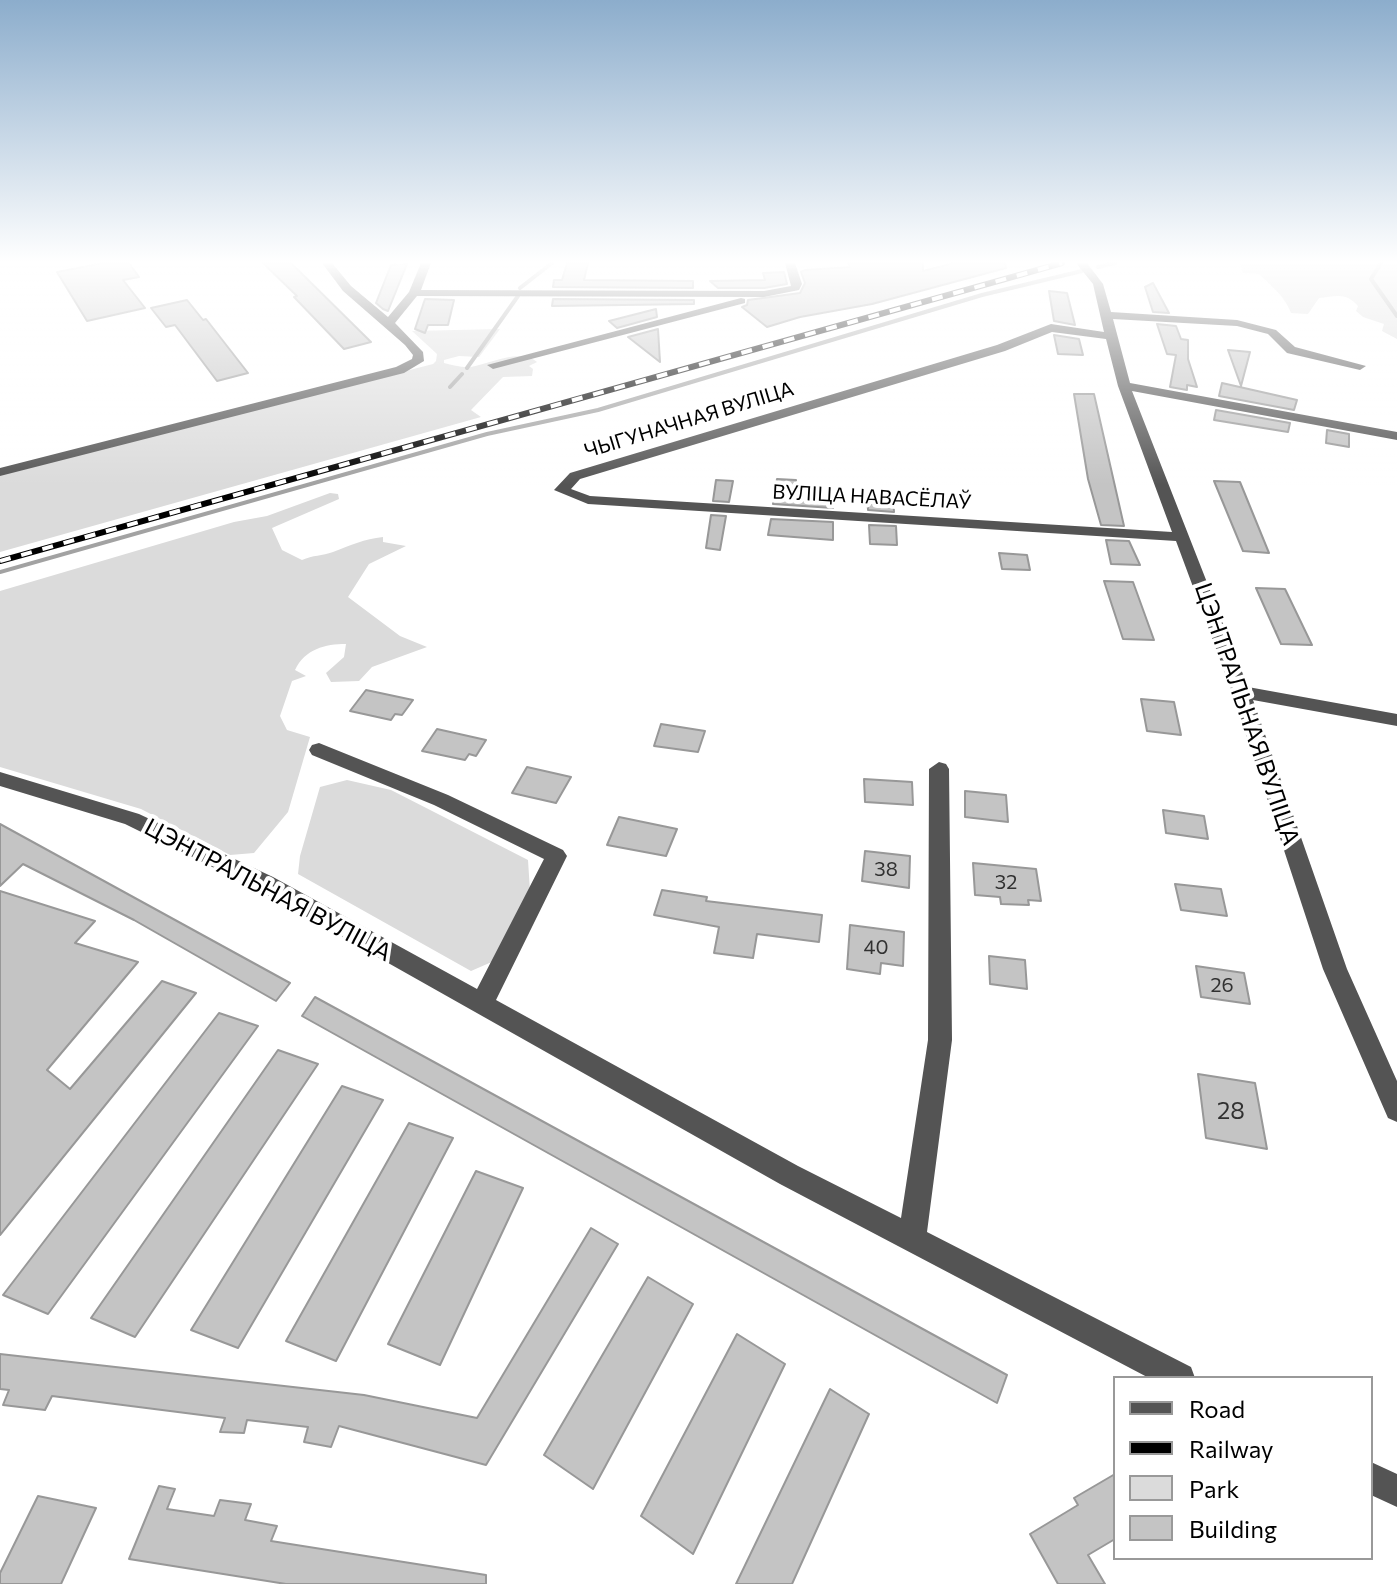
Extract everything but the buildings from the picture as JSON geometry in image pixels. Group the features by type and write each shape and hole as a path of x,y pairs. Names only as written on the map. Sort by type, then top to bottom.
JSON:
{"street":[{"path":"0,472 400,370 418,361 416,349 403,337"},
{"path":"493,365 591,337"},
{"name":"ЧЫГУНАЧНАЯ ВУЛІЦА","path":"561,490 575,476 1001,348 1025,337"},
{"name":"ЦЭНТРАЛЬНАЯ ВУЛІЦА","path":"1111,337 1124,386 1241,692 1335,969 1397,1110"},
{"path":"1277,337 1291,350 1360,366"},
{"path":"1124,386 1397,436"},
{"name":"ВУЛІЦА НАВАСЁЛАЎ","path":"561,490 588,500 1184,537"},
{"path":"1241,692 1397,720"},
{"path":"319,750 441,800 556,856 482,1004"},
{"path":"912,1238 940,1040 939,769"},
{"name":"ЦЭНТРАЛЬНАЯ ВУЛІЦА","path":"0,779 132,819 265,883 789,1175 1176,1376"},
{"path":"1373,1479 1397,1491"}],"green space":[{"path":"418,337 494,337 479,357 459,356 444,360 444,363 458,366 468,367 522,356 537,362 529,366 533,369 532,376 503,377 471,410 481,417 0,552 0,475 433,364 437,354"},
{"path":"330,493 338,494 339,499 272,528 282,550 302,560 383,537 383,542 406,546 369,564 348,597 400,636 427,647 372,667 359,681 331,682 326,673 344,657 346,644 316,649 304,657 295,670 306,676 292,681 280,716 287,730 310,737 288,812 254,853 230,855 141,809 0,767 0,591 234,522 267,516"},
{"path":"347,780 391,790 528,860 530,891 494,961 471,971 298,874 300,856 320,787"}],"waterway":[{"path":"467,368 489,337"},
{"path":"0,572 487,434 598,410 842,337"},
{"path":"450,387 462,374"}],"railway":[{"path":"0,561 799,337"}]}
